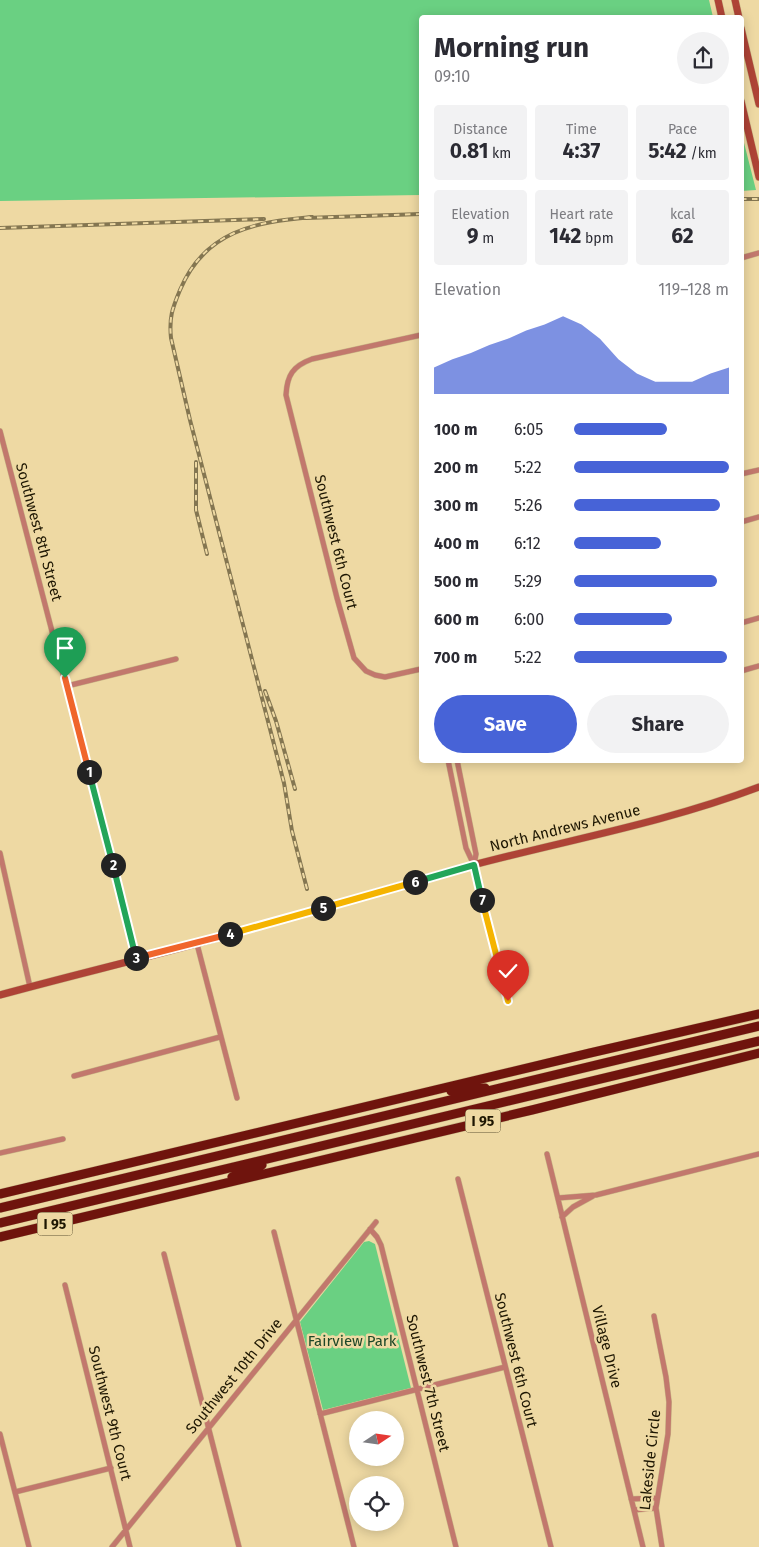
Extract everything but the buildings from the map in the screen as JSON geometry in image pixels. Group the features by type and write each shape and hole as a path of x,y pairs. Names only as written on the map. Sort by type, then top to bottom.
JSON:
{"highway":[{"path":"0,1194 759,1014"},
{"path":"0,1208 759,1026"},
{"path":"0,1223 759,1041"},
{"name":"I 95","path":"0,1237 523,1112 759,1053"},
{"path":"417,1094 518,1085"},
{"path":"206,1188 288,1154"}],"main road":[{"path":"718,0 721,15"},
{"path":"735,0 738,15"},
{"path":"744,40 759,104"},
{"path":"744,53 749,60"},
{"path":"744,114 759,178"},
{"name":"North Andrews Avenue","path":"0,995 136,958 197,944 474,865 728,799 759,787"}],"street":[{"path":"744,257 759,253"},
{"name":"Southwest 6th Court","path":"419,335 303,362 295,368 286,384 286,395 336,598 354,658 366,671 375,675 385,676 419,669"},
{"name":"Southwest 8th Street","path":"0,431 136,958"},
{"path":"744,473 759,470"},
{"path":"744,521 759,517"},
{"path":"744,622 759,618"},
{"path":"67,686 176,659"},
{"path":"744,670 759,666"},
{"path":"449,763 466,848 474,865 508,1001"},
{"path":"458,763 476,854 474,865"},
{"path":"0,853 30,987"},
{"path":"197,944 237,1098"},
{"path":"74,1076 220,1037"},
{"path":"0,1153 63,1139"},
{"name":"Village Drive","path":"547,1154 643,1547"},
{"path":"558,1198 596,1195 759,1154"},
{"name":"Southwest 6th Court","path":"458,1179 550,1547"},
{"path":"562,1217 573,1207 596,1195"},
{"name":"Southwest 10th Drive","path":"112,1547 376,1222"},
{"name":"Southwest 7th Street","path":"370,1229 378,1237 381,1244 456,1547"},
{"path":"274,1232 354,1547"},
{"path":"164,1254 239,1547"},
{"name":"Southwest 9th Court","path":"65,1285 130,1547"},
{"name":"Lakeside Circle","path":"654,1316 669,1402 668,1434 656,1508 662,1547"},
{"path":"320,1414 505,1367"},
{"path":"0,1434 28,1547"},
{"path":"15,1492 110,1468"},
{"path":"631,1499 657,1498"},
{"path":"634,1510 656,1508"}],"green space":[{"path":"0,0 709,0 713,15 419,15 419,195 0,201"},
{"path":"744,143 756,190 744,191"},
{"name":"Fairview Park","path":"369,1241 375,1244 411,1388 323,1410 300,1322 364,1242"}],"railway":[{"path":"744,199 759,199"},
{"path":"306,218 419,214"},
{"path":"307,889 292,831 284,783 190,420 171,338 170,325 175,303 190,270 203,254 217,242 251,227 270,222 312,217"},
{"path":"0,228 264,219"},
{"path":"196,462 196,510 207,554"},
{"path":"265,691 276,721 295,789"}],"route":[{"path":"65,678 136,958 197,944 474,865 508,1001"}]}
